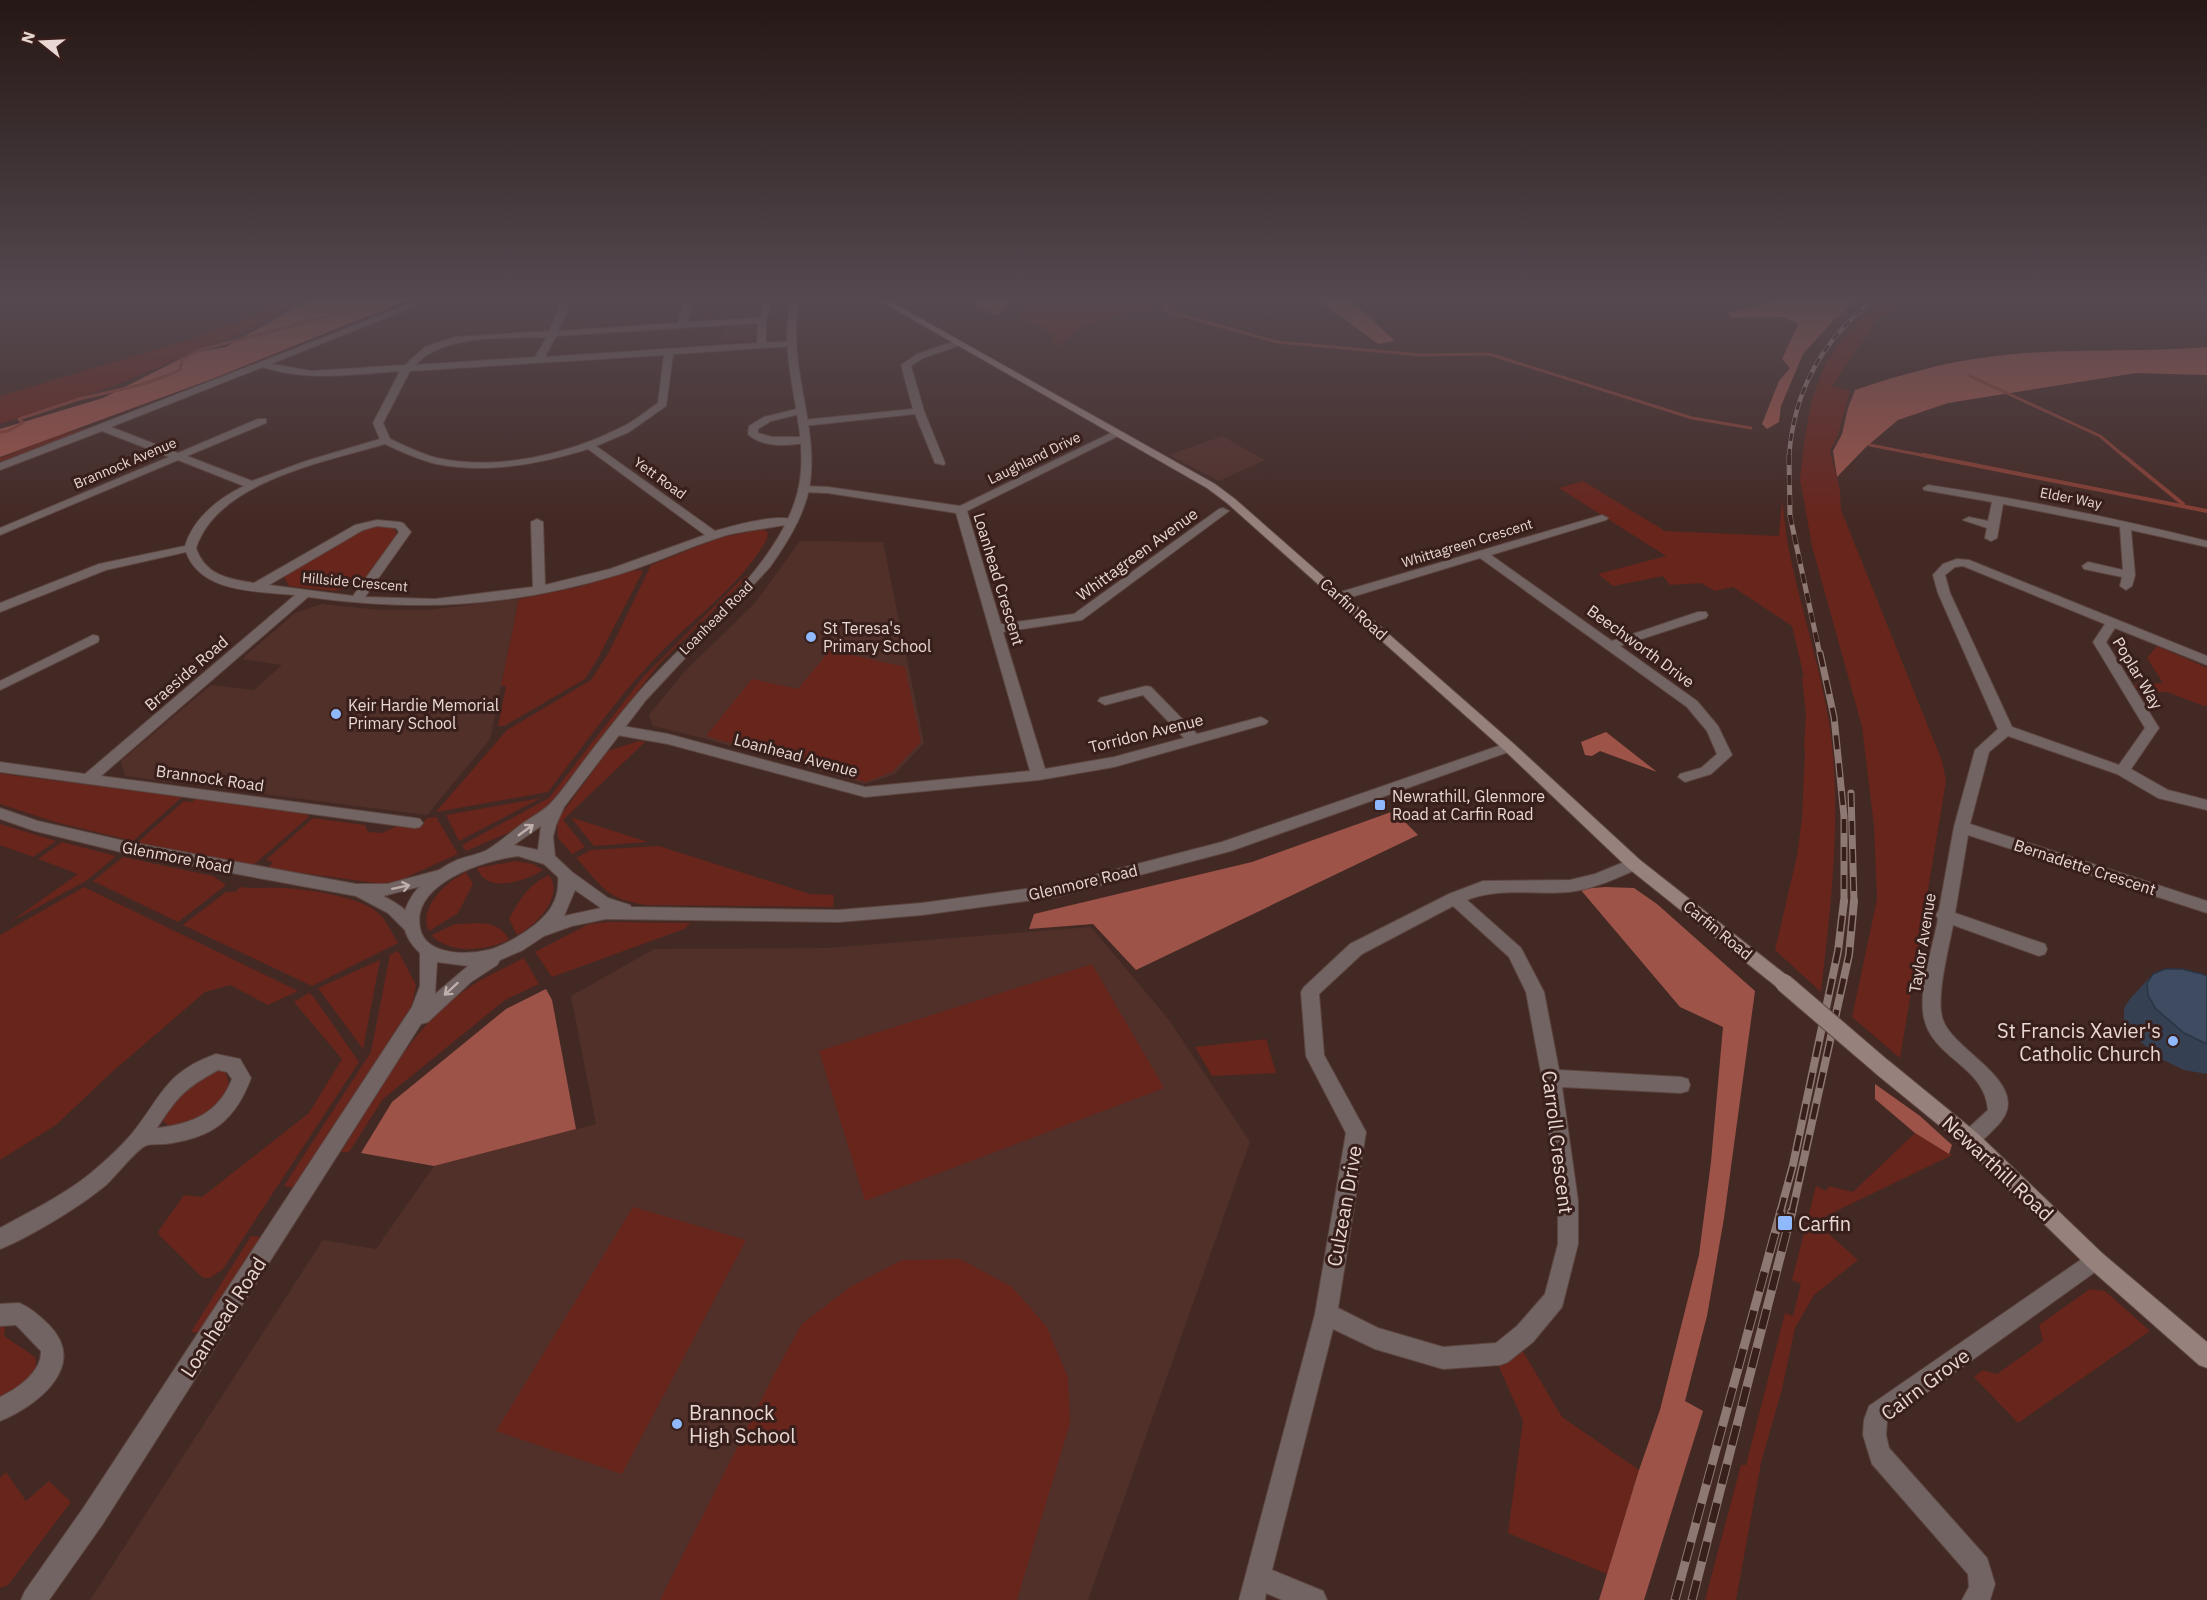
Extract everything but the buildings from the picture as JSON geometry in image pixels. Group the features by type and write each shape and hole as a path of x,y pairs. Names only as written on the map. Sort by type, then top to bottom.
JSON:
{"main road":[{"name":"Carfin Road","path":"1011,373 1212,486 1341,596 1509,747 1634,864 1784,983"},
{"name":"Newarthill Road","path":"1784,983 1970,1138 2095,1260 2207,1357"}],"street":[{"path":"0,467 240,373"},
{"path":"301,373 338,373"},
{"path":"386,441 378,423 393,389 405,373"},
{"path":"0,608 66,579 103,567 190,548 196,531 214,510 252,485 285,471 386,441 437,461 488,465 555,455 590,446 627,429 663,404 667,373"},
{"name":"Loanhead Road","path":"549,858 545,848 545,829 558,805 672,662 740,597 777,550 792,522 803,489 805,440 795,373"},
{"path":"908,373 940,463"},
{"path":"805,440 760,439 753,434 753,428 759,423 802,417 920,411"},
{"name":"Brannock Avenue","path":"0,532 262,421"},
{"path":"102,427 252,485"},
{"name":"Laughland Drive","path":"961,510 1119,433"},
{"name":"Yett Road","path":"590,446 713,535"},
{"name":"Elder Way","path":"1928,488 1998,498 2125,524 2207,544"},
{"name":"Loanhead Crescent","path":"803,489 828,489 961,510 1039,775"},
{"path":"1969,520 1992,532 1998,498"},
{"name":"Whittagreen Avenue","path":"996,629 1078,617 1224,511"},
{"name":"Whittagreen Crescent","path":"1341,596 1602,518"},
{"path":"537,522 539,590"},
{"name":"Hillside Crescent","path":"190,548 199,568 230,582 305,593 408,603 441,602 493,598 539,590 617,571 713,535 747,526 792,522"},
{"path":"257,587 350,531 377,523 399,525 405,532 357,598"},
{"path":"2088,566 2128,581 2125,524"},
{"name":"Beechworth Drive","path":"1482,554 1692,704 1713,729 1725,755 1706,771 1685,777"},
{"path":"2207,662 1977,567 1956,563 1946,566 1939,575 1944,593 2006,730 2122,771 2163,794 2207,805"},
{"name":"Braeside Road","path":"88,779 305,593"},
{"path":"1611,645 1702,615"},
{"name":"Poplar Way","path":"2113,622 2099,642 2152,728 2122,771"},
{"path":"0,686 93,639"},
{"path":"1105,701 1146,690 1194,740"},
{"name":"Torridon Avenue","path":"1039,775 1114,762 1261,721"},
{"name":"Loanhead Avenue","path":"617,730 668,740 865,792 1039,775"},
{"name":"Taylor Avenue","path":"1970,1138 1998,1113 1999,1102 1996,1092 1980,1071 1947,1043 1930,1014 1944,915 1962,827 1982,750 2006,730"},
{"name":"Glenmore Road","path":"543,930 584,917 638,913 838,916 922,909 1056,891 1225,846 1509,747"},
{"name":"Brannock Road","path":"0,767 415,823"},
{"name":"Loanhead Road","path":"493,853 558,805"},
{"name":"Glenmore Road","path":"0,813 36,826 129,848 356,890 387,890 443,875"},
{"name":"Bernadette Crescent","path":"1962,827 2207,907"},
{"path":"518,850 540,854 557,863 567,876 568,894 559,912 543,930 523,944 498,955 472,960 448,960 428,953 416,941 411,926 414,909 425,892 443,875 467,861 493,853 518,850"},
{"name":"Culzean Drive","path":"1255,1589 1326,1314 1356,1132 1316,1056 1310,992 1356,949 1455,898 1483,887 1570,886 1599,879 1634,864"},
{"name":"Glenmore Road","path":"567,876 602,902 638,913"},
{"name":"Glenmore Road","path":"356,890 394,909 411,926"},
{"name":"Carroll Crescent","path":"1326,1314 1375,1338 1443,1358 1500,1354 1525,1335 1554,1299 1568,1244 1568,1201 1551,1078 1535,992 1515,953 1455,898"},
{"path":"1944,915 2039,949"},
{"name":"Loanhead Road","path":"34,1600 93,1516 408,1031 429,995 431,974 428,953"},
{"name":"Loanhead Road","path":"408,1031 465,977 498,955"},
{"path":"0,1239 71,1199 98,1179 140,1138 169,1094 184,1079 216,1062 233,1065 242,1078 238,1092 220,1113 197,1130 173,1137 140,1138"},
{"path":"1551,1078 1681,1084"},
{"name":"Cairn Grove","path":"1975,1600 1982,1592 1983,1581 1978,1567 1880,1456 1874,1440 1874,1426 1878,1414 2095,1260"},
{"path":"0,1315 19,1314 47,1340 53,1352 50,1365 41,1380 27,1394 0,1409"},
{"path":"1255,1589 1314,1600"}],"shaded area":[{"path":"78,373 145,373 108,388 0,424 0,396"},
{"path":"153,373 228,373 0,457 0,429 103,398"},
{"path":"1786,373 1795,373 1781,406 1779,422 1767,429 1762,424 1779,381"},
{"path":"1822,373 1841,373 1832,386 1850,391 1838,435 1830,451 1840,490 1841,510 1942,761 1946,781 1900,1058 1852,1017 1877,899 1874,826 1862,727 1812,546 1800,479 1812,399"},
{"path":"1911,373 2207,373 2207,375 2136,373 1948,403 1898,420 1866,447 1837,477 1833,451 1842,434 1855,390"},
{"path":"91,427 0,462 0,458 62,434"},
{"path":"1222,436 1265,460 1219,481 1169,455"},
{"path":"1583,481 1665,531 1779,536 1782,501 1787,542 1826,706 1833,761 1834,860 1821,992 1775,950 1797,856 1802,818 1806,714 1802,677 1804,677 1792,626 1733,587 1715,591 1701,583 1670,585 1663,576 1613,586 1598,574 1666,556 1559,488"},
{"path":"372,526 394,528 397,535 364,582 335,591 289,586 283,575 356,531"},
{"path":"764,529 768,533 767,539 744,571 645,669 548,792 436,812 507,730 591,680 609,652 651,565 719,538"},
{"name":"St Teresa's Primary School","path":"800,541 883,542 924,743 895,774 865,784 653,726 649,715 685,671 755,603"},
{"path":"634,570 643,571 585,679 504,726 498,726 506,686 501,686 519,599 579,587"},
{"path":"745,576 748,577 659,664 550,804 508,833 466,851 462,845 549,798 644,676"},
{"name":"Keir Hardie Memorial Primary School","path":"519,599 490,739 427,815 125,776 121,761 211,685 254,690 282,665 242,659 295,613 322,604 380,610 428,610"},
{"path":"2157,646 2207,668 2207,707 2167,692 2139,692 2134,685 2163,683 2147,658"},
{"path":"830,650 905,667 921,742 892,772 866,782 706,736 752,679 798,689"},
{"path":"1606,732 1657,772 1600,751 1592,756 1585,755 1581,742"},
{"path":"639,741 645,742 563,820 585,847 572,854 558,838 557,820 608,751"},
{"path":"0,773 182,797 133,841 55,822 0,804"},
{"path":"196,798 310,813 307,816 309,817 253,865 137,843 184,801 192,802"},
{"path":"541,798 459,841 446,815"},
{"path":"1394,811 1418,835 1136,970 1093,924 1029,929 1034,914 1252,862"},
{"path":"436,817 458,854 400,880 382,884 268,868 273,862 266,860 313,818 365,825 368,832 382,833 399,825 419,828 427,818"},
{"path":"573,818 648,842 594,846"},
{"path":"0,824 56,841 33,857 0,845"},
{"path":"62,842 116,856 86,881 10,922 78,874 38,859"},
{"path":"659,846 810,894 834,895 833,907 646,905 621,899 612,894 576,858 591,850"},
{"path":"123,857 213,876 226,885 178,922 93,881"},
{"path":"515,861 533,864 543,870 517,881 498,883 482,876 477,868"},
{"path":"466,872 473,884 458,913 429,931 426,922 430,905 443,889"},
{"path":"549,875 553,884 551,901 532,925 517,935 509,919 525,893 535,883"},
{"path":"84,887 298,991 268,1005 230,985 205,992 112,1072 56,1125 0,1160 0,935"},
{"path":"240,887 305,890 332,894 358,902 380,915 398,943 312,986 183,925 226,892 235,892"},
{"path":"1634,888 1657,904 1755,991 1724,1218 1707,1316 1685,1401 1703,1411 1644,1600 1599,1600 1660,1410 1699,1255 1711,1162 1723,1027 1680,1007 1580,889"},
{"path":"608,922 691,923 684,929 552,977 535,952 589,924"},
{"path":"455,924 493,925 499,928 509,940 470,949 441,943 433,937 432,935"},
{"name":"Brannock High School","path":"1091,927 1169,1020 1250,1142 1088,1600 90,1600 323,1240 376,1249 434,1166 596,1124 571,996 654,949 828,948"},
{"path":"398,951 416,985 412,1005 294,1188 284,1186 371,1052 390,955"},
{"path":"524,958 539,984 505,1000 383,1099 349,1152 341,1152 394,1067 424,1027 441,1009 467,989"},
{"path":"380,960 363,1049 318,988"},
{"path":"1092,964 1164,1088 865,1201 819,1051"},
{"path":"546,989 552,1000 576,1129 434,1166 361,1153 392,1102 506,1009"},
{"path":"309,993 359,1062 223,1269 210,1278 203,1278 158,1232 184,1195 202,1197 309,1113 342,1059 294,1002"},
{"path":"1266,1039 1276,1073 1212,1076 1195,1047"},
{"path":"212,1068 222,1069 230,1088 204,1115 189,1122 169,1126 163,1121 173,1099"},
{"path":"1875,1084 1920,1116 1952,1145 1949,1154 1915,1133 1875,1099"},
{"path":"1915,1133 1952,1155 1826,1216 1820,1226 1858,1260 1814,1295 1795,1328 1782,1389 1761,1463 1736,1600 1705,1600 1741,1465 1746,1465 1785,1313 1793,1316 1801,1284 1792,1280 1816,1186 1826,1191 1829,1186 1853,1192"},
{"path":"633,1207 746,1240 622,1474 496,1431"},
{"path":"251,1236 262,1237 199,1333 191,1332"},
{"path":"960,1259 1012,1287 1047,1327 1068,1378 1070,1423 1017,1600 660,1600 802,1324 850,1287 902,1260"},
{"path":"2090,1289 2105,1291 2150,1331 2018,1423 1974,1377 1983,1370 1997,1374 2043,1341 2039,1325"},
{"path":"6,1321 4,1336 35,1357 36,1364 35,1371 26,1382 14,1391 0,1396 0,1323"},
{"path":"1519,1345 1562,1417 1639,1470 1607,1574 1508,1533 1523,1421 1495,1358"},
{"path":"6,1472 26,1501 49,1481 71,1502 8,1585 0,1588 0,1478"}],"waterway":[{"path":"0,432 8,431 23,423 19,419 79,399 140,385 174,373"},
{"path":"1548,373 1692,418 1751,428"},
{"path":"1970,376 2100,436 2125,457"},
{"path":"1870,445 1931,457"},
{"path":"1923,455 2207,511"},
{"path":"2123,455 2183,504"}],"railway":[{"path":"1789,457 1797,409 1811,373"},
{"path":"1789,457 1790,516 1820,655"},
{"path":"1820,653 1834,717 1844,816 1844,901"},
{"path":"1851,793 1854,901"},
{"path":"1780,1213 1793,1165 1838,951 1844,901"},
{"path":"1792,1213 1849,955 1854,901"},
{"path":"1675,1600 1781,1211"},
{"path":"1692,1600 1792,1211"}],"place":[{"name":"St Teresa's Primary School","path":"811,637"},
{"name":"Keir Hardie Memorial Primary School","path":"336,714"},
{"name":"Newrathill, Glenmore Road at Carfin Road","path":"1380,805"},
{"name":"St Francis Xavier's Catholic Church","path":"2173,1041"},
{"name":"Carfin","path":"1785,1223"},
{"name":"Brannock High School","path":"677,1424"}]}
